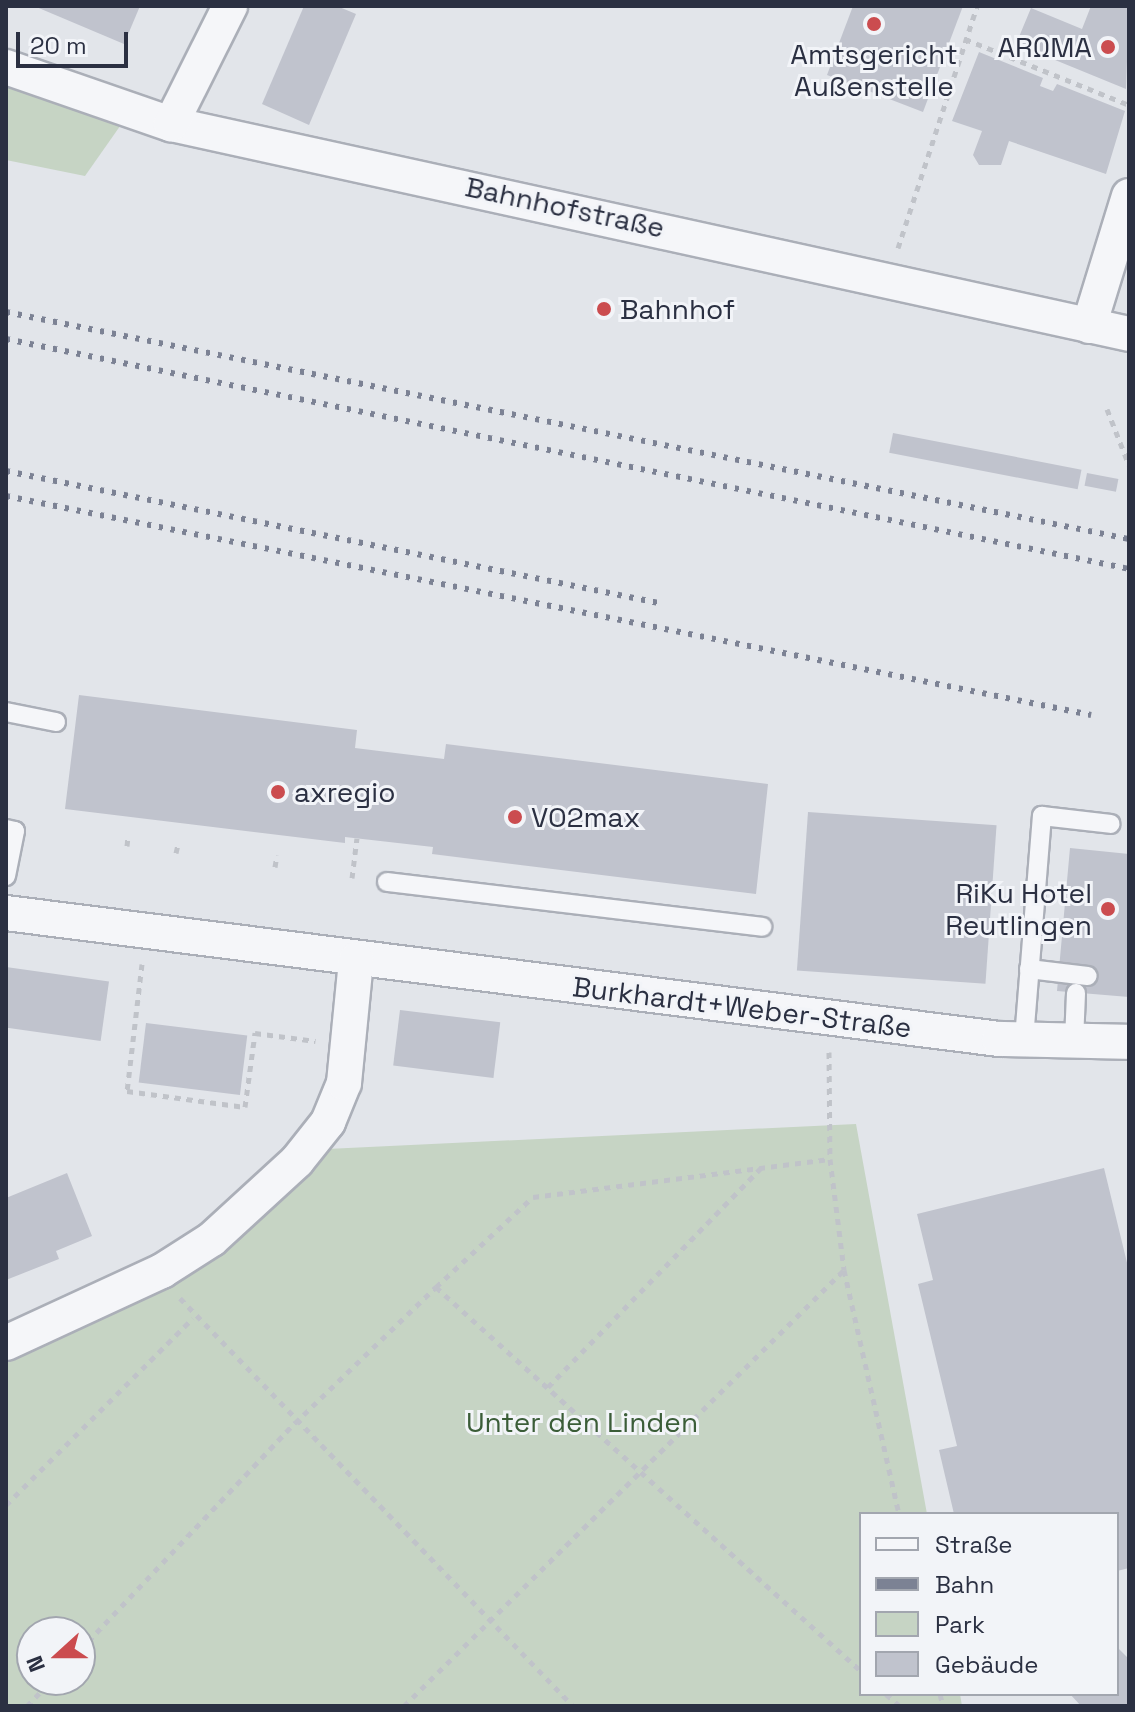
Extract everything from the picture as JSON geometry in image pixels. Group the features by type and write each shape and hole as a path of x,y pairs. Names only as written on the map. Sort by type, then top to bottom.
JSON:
{"street":[{"path":"171,124 230,6"},
{"name":"Bahnhofstraße","path":"6,67 171,124 889,277 1129,334"},
{"path":"1089,326 1122,229 1129,196"},
{"name":"Burkhardt+Weber-Straße","path":"6,913 830,1018 1024,1039 1129,1042"},
{"path":"6,1343 162,1271 212,1239 297,1161 328,1122 344,1083 356,960"}],"lane":[{"path":"6,712 56,722"},
{"path":"1024,1039 1042,816 1111,824"},
{"path":"6,829 15,831 6,876"},
{"path":"387,882 762,927"},
{"path":"1029,969 1088,976"},
{"path":"1074,1041 1076,993"}],"path":[{"path":"889,277 977,6"},
{"path":"965,39 1129,105"},
{"path":"1107,409 1129,465"},
{"path":"127,846 128,837"},
{"path":"352,878 357,838"},
{"path":"176,853 178,844"},
{"path":"275,867 277,855"},
{"path":"140,978 127,1091 245,1107 255,1033 309,1040"},
{"path":"830,1018 830,1159 844,1270 899,1512"},
{"path":"96,1633 295,1423 533,1197 830,1159"},
{"path":"548,1387 761,1168"},
{"path":"404,1706 844,1270"},
{"path":"162,1271 193,1318 573,1706"},
{"path":"436,1287 859,1669"},
{"path":"6,1505 193,1318"}],"green space":[{"path":"6,75 125,119 85,176 6,160"},
{"name":"Unter den Linden","path":"856,1124 927,1512 859,1512 859,1696 960,1696 962,1706 6,1706 6,1345 59,1324 327,1149"}],"building":[{"path":"34,6 140,6 124,44"},
{"path":"304,6 337,6 356,14 309,125 262,104"},
{"path":"853,6 963,6 923,112 827,75"},
{"path":"1091,6 1129,6 1126,89 1016,44 1031,8 1082,29"},
{"path":"979,52 1043,78 1040,86 1053,91 1057,84 1125,111 1106,174 1009,141 1001,165 979,165 973,155 982,131 952,121"},
{"path":"893,433 1081,470 1078,489 889,453"},
{"path":"1087,473 1118,479 1116,492 1085,486"},
{"path":"79,695 357,730 355,748 444,759 446,744 768,784 756,894 432,854 433,847 345,837 345,843 65,809"},
{"path":"808,812 997,825 985,984 797,971"},
{"path":"1070,848 1129,854 1129,997 1057,991"},
{"path":"6,967 109,981 101,1041 6,1028"},
{"path":"400,1010 500,1022 493,1078 393,1066"},
{"path":"146,1023 247,1035 240,1095 139,1083"},
{"path":"1104,1168 1129,1271 1129,1568 1119,1570 1119,1512 954,1512 939,1450 957,1446 918,1284 933,1280 917,1214"},
{"path":"67,1173 92,1236 56,1251 59,1259 6,1280 6,1198"},
{"path":"1119,1649 1129,1659 1129,1706 1081,1706 1072,1696 1119,1696"}],"railway":[{"path":"6,312 1129,539"},
{"path":"6,339 1129,569"},
{"path":"6,471 664,604"},
{"path":"6,496 1091,715"}],"place":[{"name":"Amtsgericht Außenstelle","path":"874,24"},
{"name":"ARΩMA","path":"1108,47"},
{"name":"Bahnhof","path":"604,309"},
{"name":"axregio","path":"278,792"},
{"name":"VO2max","path":"515,817"},
{"name":"RiKu Hotel Reutlingen","path":"1108,909"}]}
